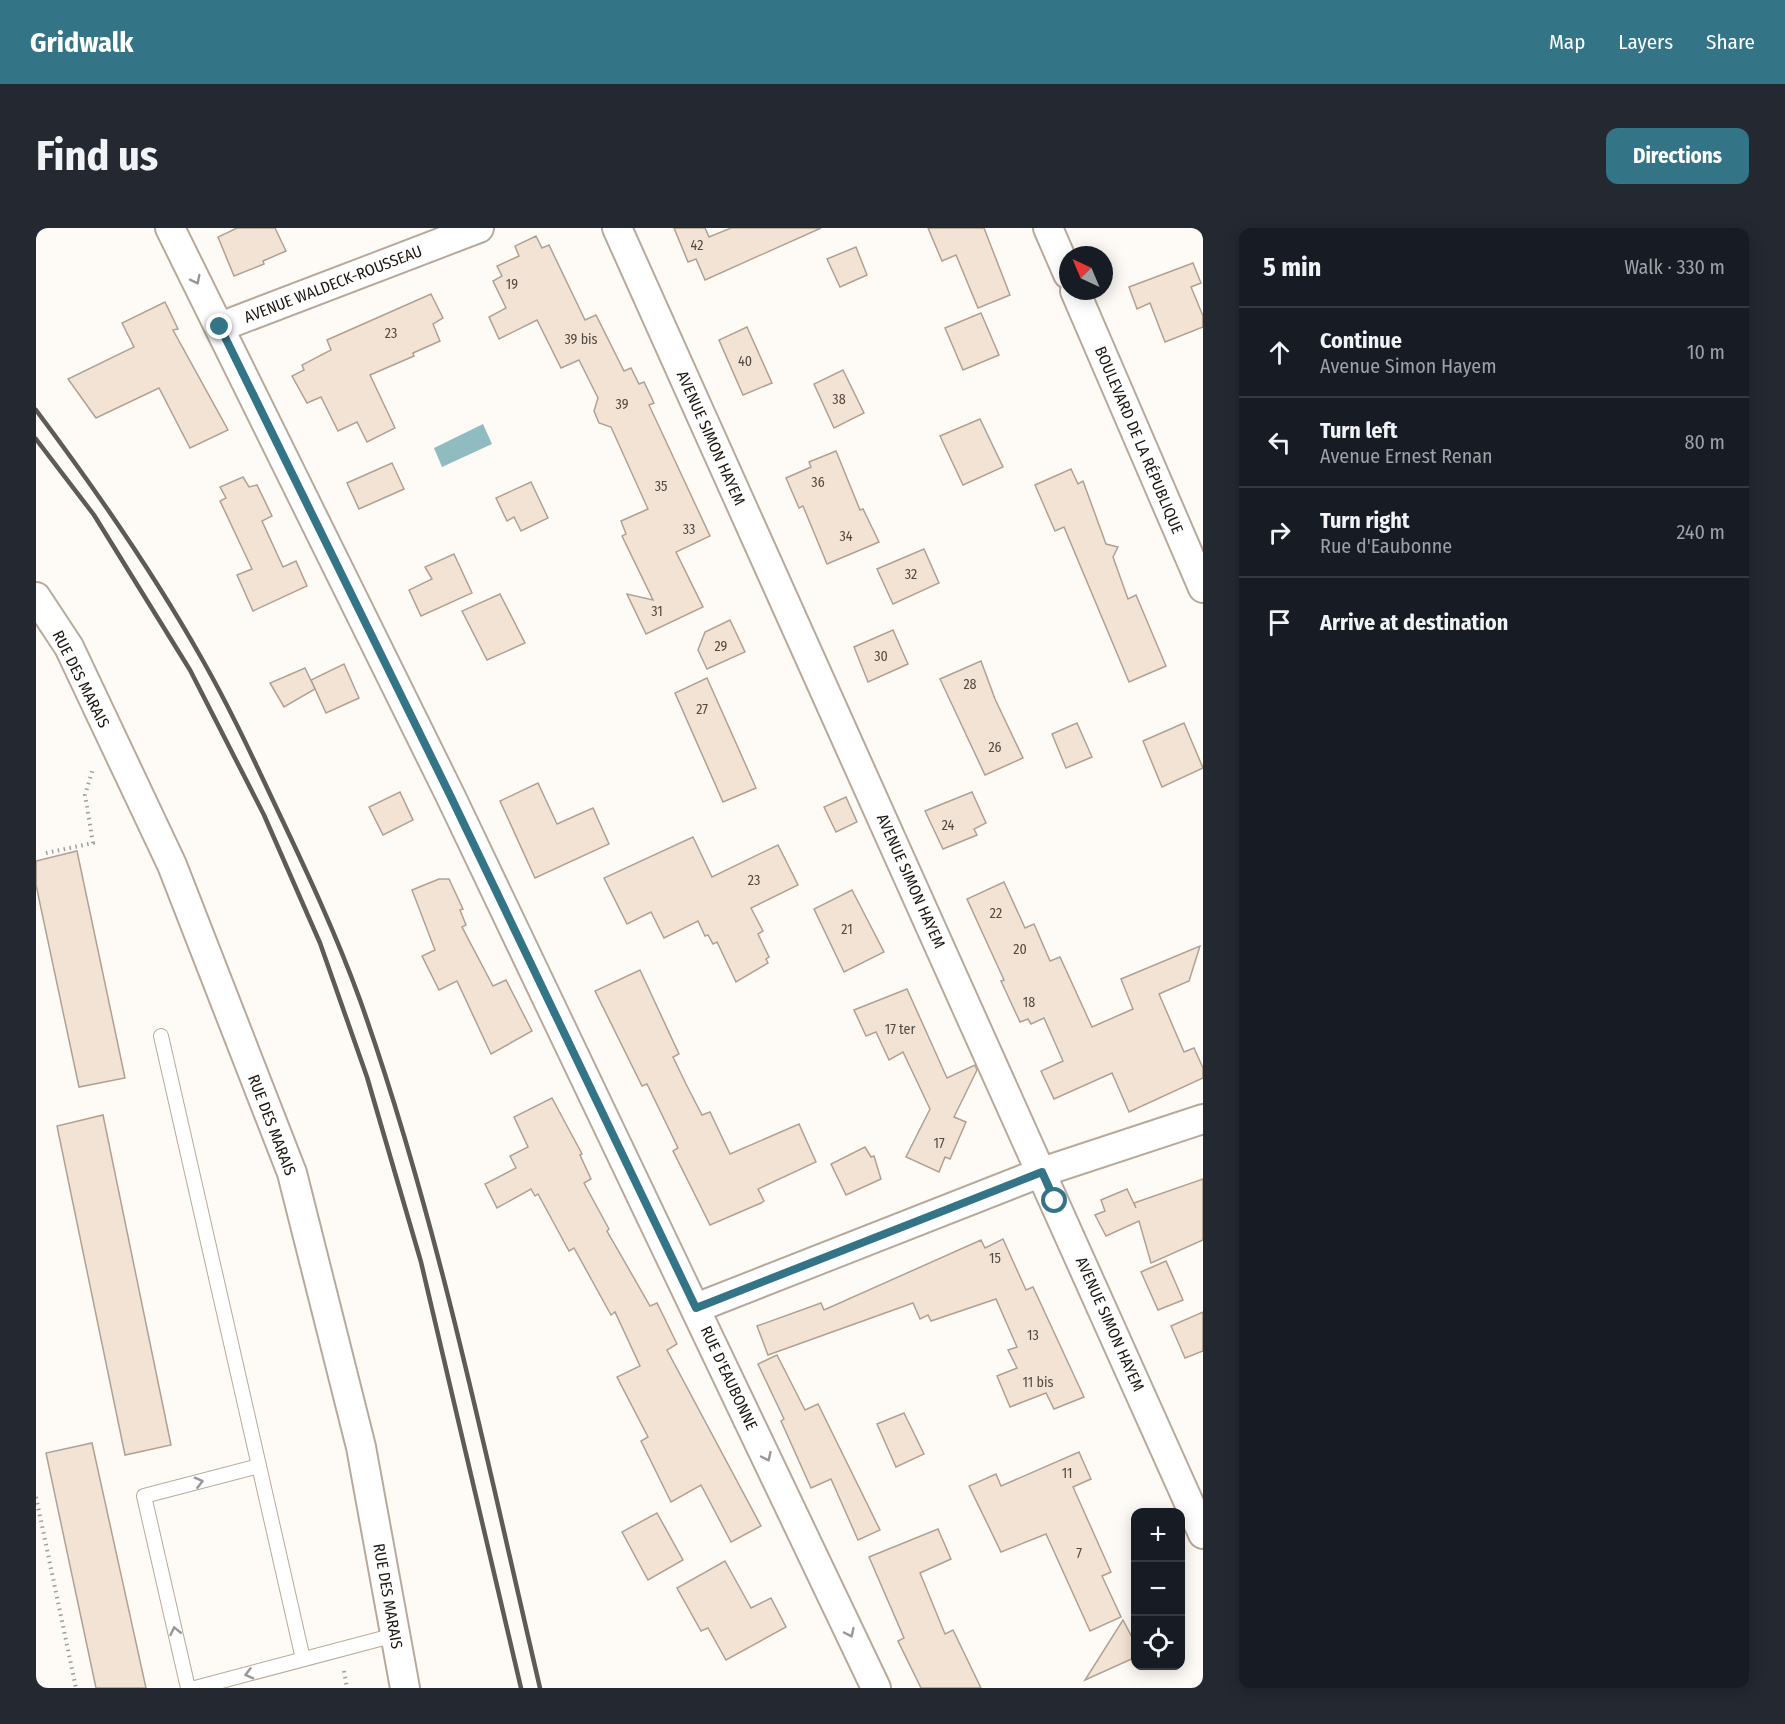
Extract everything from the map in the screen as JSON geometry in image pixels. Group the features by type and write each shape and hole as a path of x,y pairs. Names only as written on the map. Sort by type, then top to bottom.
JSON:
{"street":[{"name":"RUE D'EAUBONNE","path":"170,228 450,795 876,1688"},
{"name":"AVENUE WALDECK-ROUSSEAU","path":"220,327 479,228"},
{"name":"AVENUE SIMON HAYEM","path":"617,228 1203,1534"},
{"path":"1048,228 1059,253"},
{"name":"BOULEVARD DE LA RÉPUBLIQUE","path":"1080,300 1203,588"},
{"name":"RUE DES MARAIS","path":"36,597 69,647 172,865 292,1173 361,1447 405,1688"},
{"path":"696,1308 1042,1172 1203,1119"}],"lane":[{"path":"161,1036 303,1659"},
{"path":"188,1688 144,1496 259,1466"},
{"path":"195,1688 395,1635"}],"path":[{"path":"46,853 93,843 85,795 106,726"},
{"path":"36,1497 76,1688"}],"water":[{"path":"483,424 492,444 442,467 434,448"}],"building":[{"path":"237,228 275,228 286,251 263,261 264,264 234,276 218,237"},
{"path":"674,228 705,228 709,237 731,228 821,228 705,280 696,259 688,262"},
{"path":"928,228 984,228 1010,295 978,308 956,255 942,261"},
{"path":"536,236 542,248 549,245 585,320 596,315 624,371 631,368 639,384 644,382 654,403 649,405 710,536 676,552 703,607 646,634 627,594 653,600 622,536 626,534 621,521 648,509 611,427 599,423 594,411 598,398 579,360 561,368 537,320 499,339 489,317 506,308 493,281 502,276 497,266 519,256 515,246"},
{"path":"856,247 867,275 840,287 827,259"},
{"path":"1193,263 1201,283 1191,287 1203,316 1203,327 1165,342 1150,303 1137,309 1129,287"},
{"path":"431,294 443,318 433,324 440,341 413,353 414,356 370,375 395,428 367,442 357,422 338,431 321,397 307,403 292,376 304,370 302,365 331,350 327,340"},
{"path":"165,302 178,329 173,330 228,430 190,448 159,388 96,418 68,379 134,347 122,323"},
{"path":"981,313 999,355 963,370 945,328"},
{"path":"747,327 772,383 743,395 719,340"},
{"path":"843,370 864,413 834,428 814,384"},
{"path":"980,419 1003,467 963,485 940,436"},
{"path":"836,451 860,510 863,509 879,542 827,564 803,506 799,508 786,478 811,467 809,462"},
{"path":"392,463 404,489 359,509 347,483"},
{"path":"1071,469 1078,484 1083,481 1106,544 1118,547 1113,557 1128,599 1136,595 1166,666 1129,682 1064,527 1055,531 1035,485"},
{"path":"243,477 249,487 257,485 272,516 262,521 283,567 296,561 307,586 253,611 237,575 252,569 220,501 226,498 220,487"},
{"path":"531,482 548,518 521,531 514,517 507,521 496,498"},
{"path":"924,549 939,583 893,604 877,569"},
{"path":"454,554 472,593 421,616 409,590 432,579 425,567"},
{"path":"500,594 525,643 487,660 462,611"},
{"path":"730,620 745,652 707,669 698,650 705,632"},
{"path":"893,630 908,664 868,682 854,647"},
{"path":"981,661 995,699 1023,758 985,775 940,679"},
{"path":"344,664 359,698 326,713 311,680"},
{"path":"305,668 315,689 284,707 270,683"},
{"path":"707,678 756,788 723,802 675,693"},
{"path":"1077,723 1092,757 1066,768 1052,734"},
{"path":"1184,723 1203,768 1162,787 1143,741"},
{"path":"538,783 557,824 593,808 609,844 535,878 500,801"},
{"path":"400,792 413,820 383,835 369,807"},
{"path":"972,792 986,823 974,829 977,835 943,849 925,811"},
{"path":"846,797 857,822 836,832 824,807"},
{"path":"693,837 712,877 778,845 798,885 751,908 763,931 758,934 769,957 766,959 768,963 736,982 717,942 713,944 708,935 705,936 698,921 664,938 651,912 627,924 604,878"},
{"path":"77,851 125,1078 79,1087 36,885 36,861"},
{"path":"439,879 449,879 463,909 460,910 466,925 462,927 493,986 506,980 532,1031 491,1054 457,981 439,990 422,956 435,950 412,890"},
{"path":"1004,882 1025,928 1034,924 1050,961 1060,957 1092,1027 1133,1009 1121,979 1200,946 1189,981 1159,994 1184,1052 1194,1048 1203,1068 1203,1078 1129,1112 1112,1073 1054,1099 1041,1071 1063,1061 1044,1018 1031,1024 1028,1019 1020,1022 1001,981 1004,980 967,899"},
{"path":"852,890 884,952 844,972 814,909"},
{"path":"640,970 679,1054 673,1057 686,1084 702,1115 710,1112 730,1154 799,1124 816,1162 758,1189 764,1201 761,1203 710,1225 673,1151 678,1148 647,1084 642,1086 595,991"},
{"path":"907,989 947,1078 975,1065 977,1070 954,1117 966,1122 950,1159 945,1157 939,1172 906,1157 930,1109 903,1052 889,1060 876,1032 866,1036 854,1010"},
{"path":"552,1098 582,1154 580,1155 591,1179 584,1183 609,1229 607,1231 650,1306 657,1303 677,1344 667,1350 761,1526 731,1542 701,1485 671,1502 641,1441 648,1437 617,1377 640,1366 615,1312 611,1315 574,1248 569,1251 538,1194 535,1196 531,1189 497,1208 485,1184 516,1168 510,1156 528,1147 514,1117"},
{"path":"103,1115 171,1445 125,1455 57,1126"},
{"path":"865,1147 871,1157 874,1156 881,1179 846,1195 831,1164"},
{"path":"1203,1179 1203,1240 1151,1263 1139,1221 1106,1236 1095,1215 1105,1211 1101,1200 1127,1189 1136,1208 1134,1203"},
{"path":"1003,1239 1026,1290 1033,1287 1084,1397 1054,1409 1046,1393 1010,1407 997,1376 1017,1368 1008,1350 1017,1347 996,1299 931,1321 928,1315 920,1319 913,1303 768,1355 757,1326 821,1303 824,1310 981,1240 985,1248"},
{"path":"1166,1261 1183,1300 1158,1310 1141,1272"},
{"path":"1203,1312 1203,1351 1185,1358 1171,1326"},
{"path":"777,1355 805,1410 818,1404 880,1530 858,1540 831,1479 811,1488 781,1421 784,1419 758,1364"},
{"path":"904,1413 924,1454 896,1467 877,1424"},
{"path":"92,1443 146,1688 96,1688 46,1453"},
{"path":"1079,1452 1091,1479 1073,1487 1111,1572 1102,1576 1121,1617 1090,1631 1046,1534 1001,1552 969,1486 996,1474 1001,1486"},
{"path":"657,1513 683,1560 648,1580 622,1532"},
{"path":"938,1529 951,1559 920,1573 945,1634 953,1630 981,1688 921,1688 898,1641 904,1638 869,1557"},
{"path":"725,1561 751,1608 771,1598 786,1627 726,1660 708,1628 701,1631 677,1588"},
{"path":"1123,1620 1131,1635 1131,1659 1085,1680"}],"railway":[{"path":"36,410 144,563 212,677 299,856 351,975 388,1084 437,1255 540,1688"},
{"path":"36,439 94,515 190,670 264,815 320,943 367,1077 421,1262 521,1688"}],"route":[{"path":"220,327 450,795 696,1308 1042,1172 1055,1201"}]}
